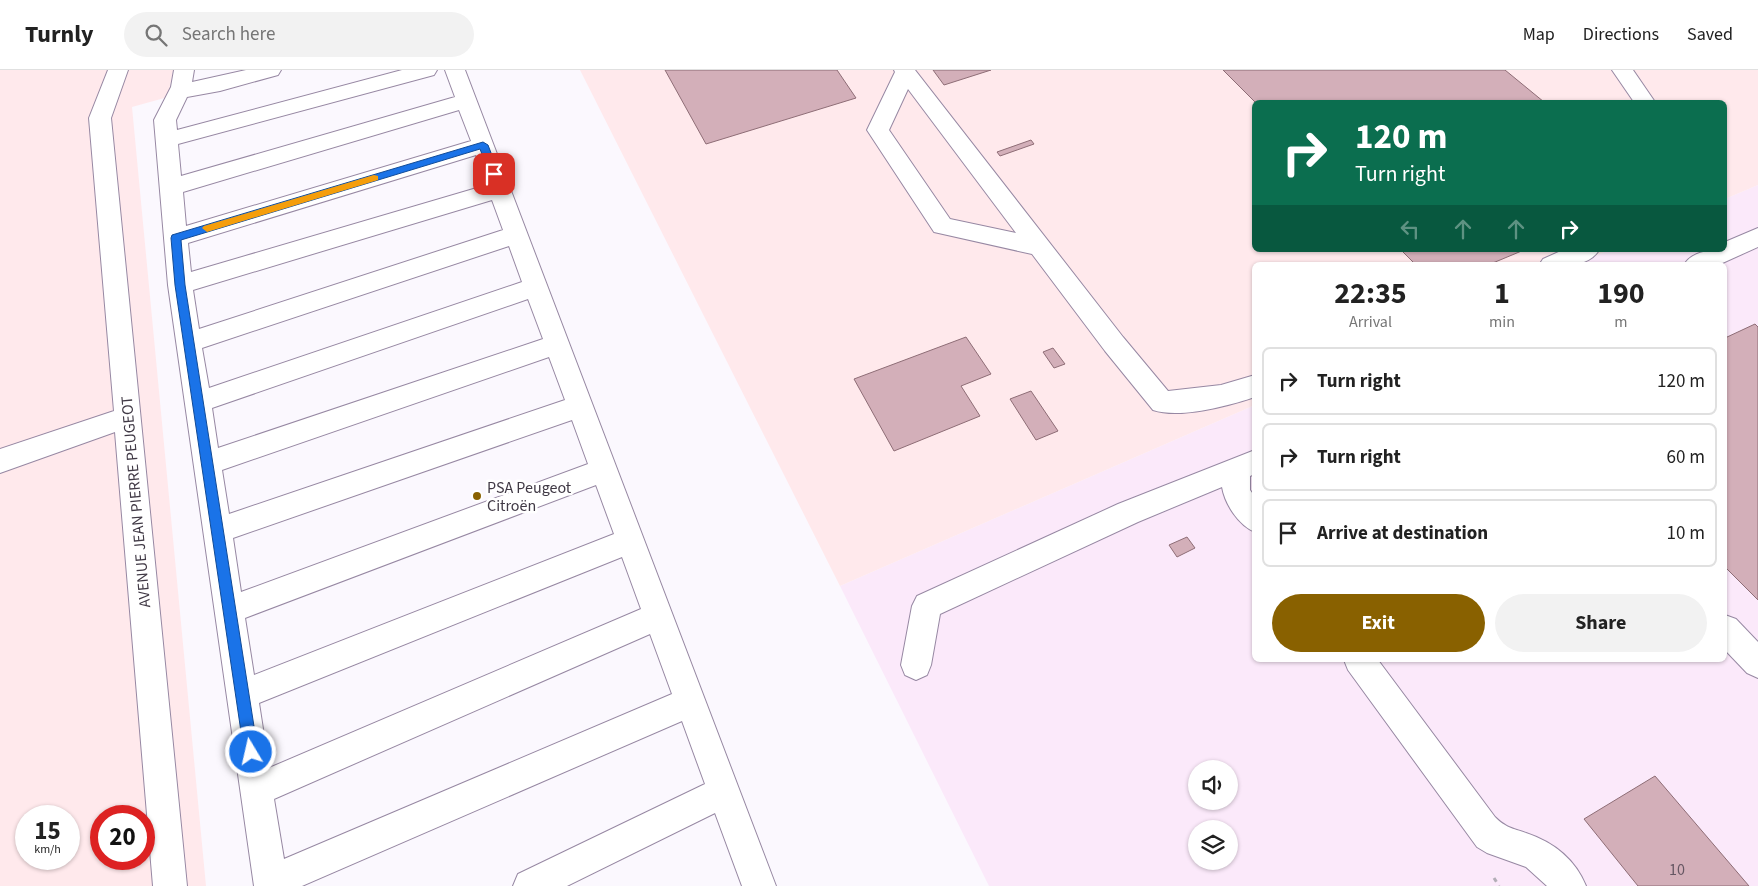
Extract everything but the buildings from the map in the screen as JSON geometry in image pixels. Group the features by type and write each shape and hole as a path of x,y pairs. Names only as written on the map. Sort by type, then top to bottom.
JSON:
{"street":[{"name":"AVENUE JEAN PIERRE PEUGEOT","path":"99,70 100,118 170,886"},
{"name":"AVENUE JEAN PIERRE PEUGEOT","path":"100,118 118,70"},
{"path":"271,70 220,84 181,81 165,120 180,285 271,884 691,701"},
{"path":"166,140 427,70"},
{"path":"455,70 759,886"},
{"path":"1622,70 1644,100"},
{"path":"1039,246 942,226 878,130 905,71 1039,246 1114,344 1162,402 1196,400 1236,394 1252,387"},
{"path":"171,187 467,101"},
{"path":"176,238 483,145"},
{"path":"180,285 500,189"},
{"path":"189,342 516,235"},
{"path":"1727,251 1758,237"},
{"path":"1558,262 1582,252"},
{"path":"1703,262 1725,252"},
{"path":"198,402 536,287"},
{"path":"208,463 557,344"},
{"path":"217,531 580,406"},
{"path":"0,461 128,417"},
{"path":"1246,466 1233,480 1235,491 1252,514"},
{"path":"916,665 927,606 1128,513 1216,476 1246,466"},
{"path":"229,610 604,470"},
{"path":"242,695 631,540"},
{"path":"256,790 659,616"},
{"path":"1727,631 1758,663"},
{"path":"1360,662 1483,829 1495,840 1525,849 1545,859 1569,886"},
{"path":"530,886 724,792"}],"shaded area":[{"path":"0,70 173,70 168,97 132,107 206,886 0,886"},
{"path":"580,70 1758,70 1758,185 1727,198 1727,100 1252,100 1252,252 1604,252 1581,262 1252,262 1252,406 840,586"},
{"path":"1758,185 1758,886 989,886 840,586 1252,406 1252,662 1727,662 1727,262 1581,262 1604,252 1727,252 1727,198"}],"slow traffic":[{"path":"207,228 374,178"}],"place":[{"name":"PSA Peugeot Citroën","path":"477,496"}],"route":[{"path":"251,752 180,285 176,238 483,145 494,174"}]}
